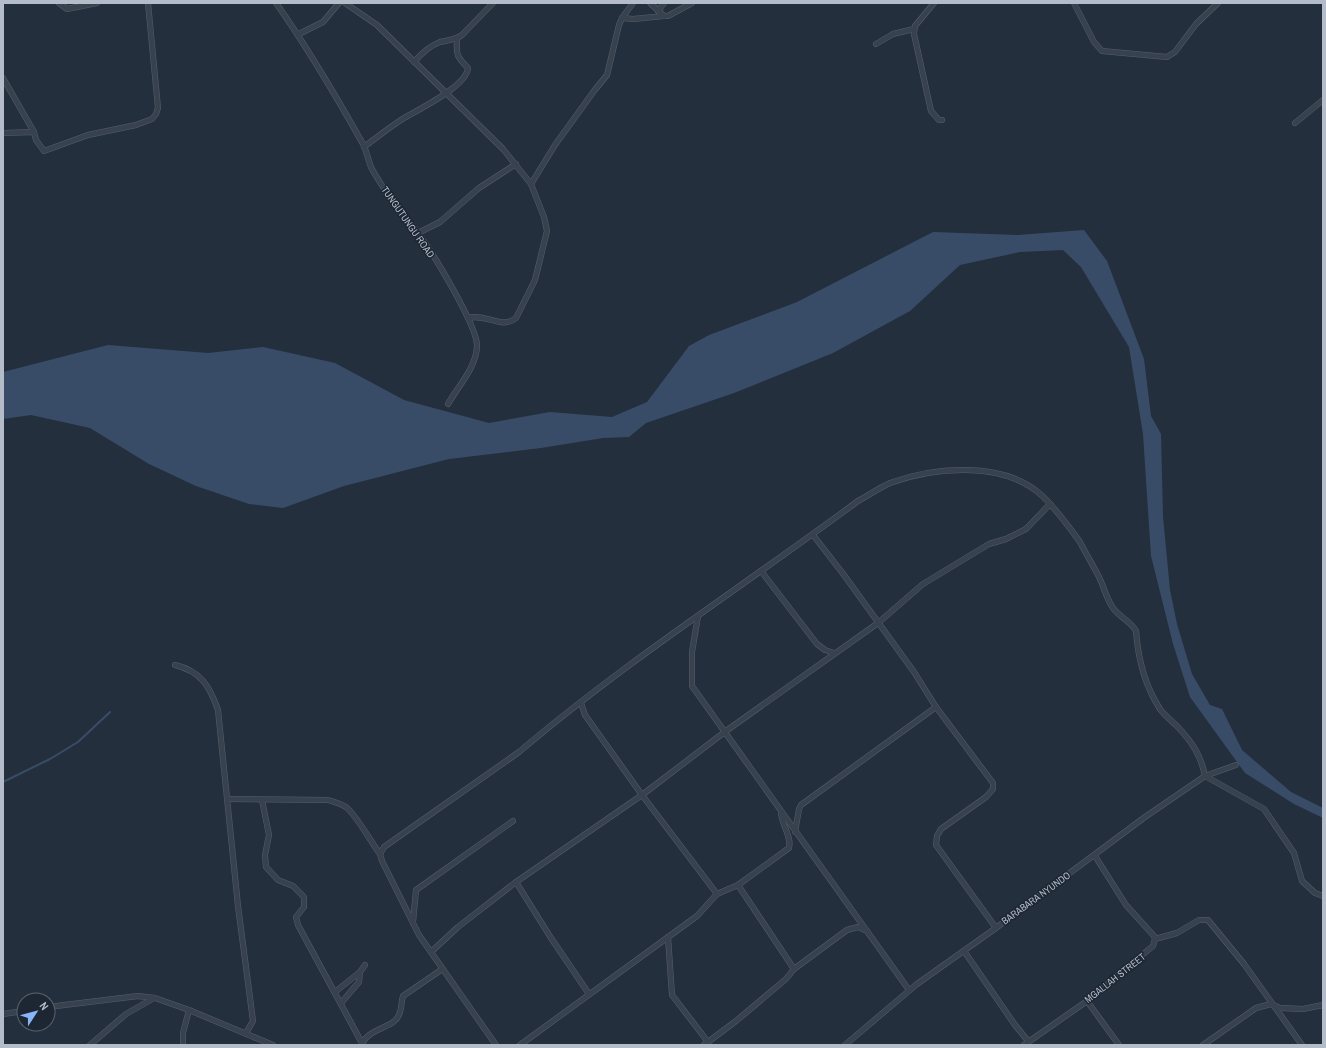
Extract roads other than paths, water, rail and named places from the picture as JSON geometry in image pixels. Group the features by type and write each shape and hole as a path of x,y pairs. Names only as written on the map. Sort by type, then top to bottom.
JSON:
{"street":[{"path":"59,3 67,9 97,3"},
{"path":"3,78 34,132 36,140 44,151 88,135 136,125 152,119 156,114 157,102 148,3"},
{"name":"TUNGUTUNGU ROAD","path":"276,3 299,34 364,147 371,166 389,198 403,217 418,233 444,274 475,333 476,355 448,404"},
{"path":"299,34 323,22 339,3"},
{"path":"344,3 377,25 503,148 531,184 544,217 547,231 535,280 516,318 508,323 480,316 468,318"},
{"path":"414,62 429,48 438,43 457,39 468,30 493,3"},
{"path":"531,184 555,145 594,91 608,75 615,40 622,18 633,3"},
{"path":"650,3 664,16"},
{"path":"658,11 664,3"},
{"path":"622,18 633,19 668,16 692,3"},
{"path":"934,3 920,19 914,29 916,46 928,101 936,118 942,120"},
{"path":"1074,3 1094,42 1102,51 1167,57 1175,52 1196,24 1218,3"},
{"path":"876,44 893,34 914,29"},
{"path":"364,147 394,125 446,94 468,71 468,68 458,57 457,39"},
{"path":"1295,123 1323,100"},
{"path":"3,133 34,132"},
{"path":"418,233 440,222 479,188 508,171 516,164"},
{"path":"380,854 384,847 401,834 519,752 581,703 698,616 813,535 858,501 882,487 924,474 977,470 995,472 1021,482 1038,492 1050,504 1079,542 1099,576 1113,608 1134,626 1141,665 1147,683 1160,708 1184,733 1201,757 1205,776 1264,809 1294,853 1302,881 1312,890 1323,896"},
{"path":"431,952 458,927 516,882 642,795 726,731 765,705 834,652 878,623 923,584 989,544 1026,529 1050,504"},
{"path":"813,535 914,672 936,707 990,778 994,787 986,797 941,829 937,836 936,845 996,928"},
{"path":"761,571 817,644 825,650 834,652"},
{"path":"698,616 692,652 692,686 726,731 795,832 909,990"},
{"path":"175,665 186,667 203,680 210,689 218,710 223,771 253,1021 246,1033"},
{"path":"581,703 585,715 642,795 717,894"},
{"path":"795,832 801,805 936,707"},
{"name":"BARABARA NYUNDO","path":"845,1045 909,990 1095,856 1145,817 1205,776 1236,765"},
{"path":"227,800 328,800 346,808 354,816 380,854 418,935 431,952 441,970 496,1045"},
{"path":"262,800 269,835 265,854 266,867 278,880 293,886 304,897 304,907 296,917 298,925 362,1044 371,1032 384,1028 394,1021 400,1013 403,996 441,970"},
{"path":"520,1045 697,916 717,894 738,885 789,848 789,837 782,824 781,812"},
{"path":"412,923 416,890 513,821"},
{"path":"1095,856 1126,905 1155,939 1177,933 1199,920 1208,920 1244,964 1271,1004 1302,1045"},
{"path":"516,882 551,938 589,994"},
{"path":"738,885 794,969"},
{"path":"668,936 672,995 706,1043 736,1021 786,979 794,969 850,929 858,927 867,931"},
{"name":"MGALLAH STREET","path":"1026,1043 1087,1001 1150,950 1155,939"},
{"path":"964,950 1026,1043"},
{"path":"335,992 360,972 365,965"},
{"path":"341,1003 359,982 360,972"},
{"path":"56,1006 138,996 155,998 189,1010 273,1045"},
{"path":"90,1045 126,1014 155,998"},
{"path":"1087,1001 1119,1045"},
{"path":"1203,1045 1256,1008 1271,1004 1290,1009 1323,1005"},
{"path":"183,1045 183,1033 189,1010"},
{"path":"3,1014 16,1012"},
{"path":"254,1045 257,1038"}],"water":[{"path":"1084,230 1107,261 1144,359 1151,416 1161,434 1163,517 1170,590 1177,624 1192,674 1210,705 1222,709 1242,750 1291,792 1323,808 1323,818 1294,804 1245,773 1190,697 1173,644 1151,556 1143,434 1129,347 1081,267 1063,250 1020,252 960,265 910,311 833,353 734,393 646,423 629,437 603,438 541,448 449,459 344,486 283,508 249,504 196,486 149,464 90,428 31,415 3,419 3,372 108,345 208,353 263,347 335,363 404,400 489,423 550,412 612,417 647,402 689,346 709,335 797,302 933,232 1018,235"}],"waterway":[{"path":"3,782 50,759 78,742 110,712"}]}
